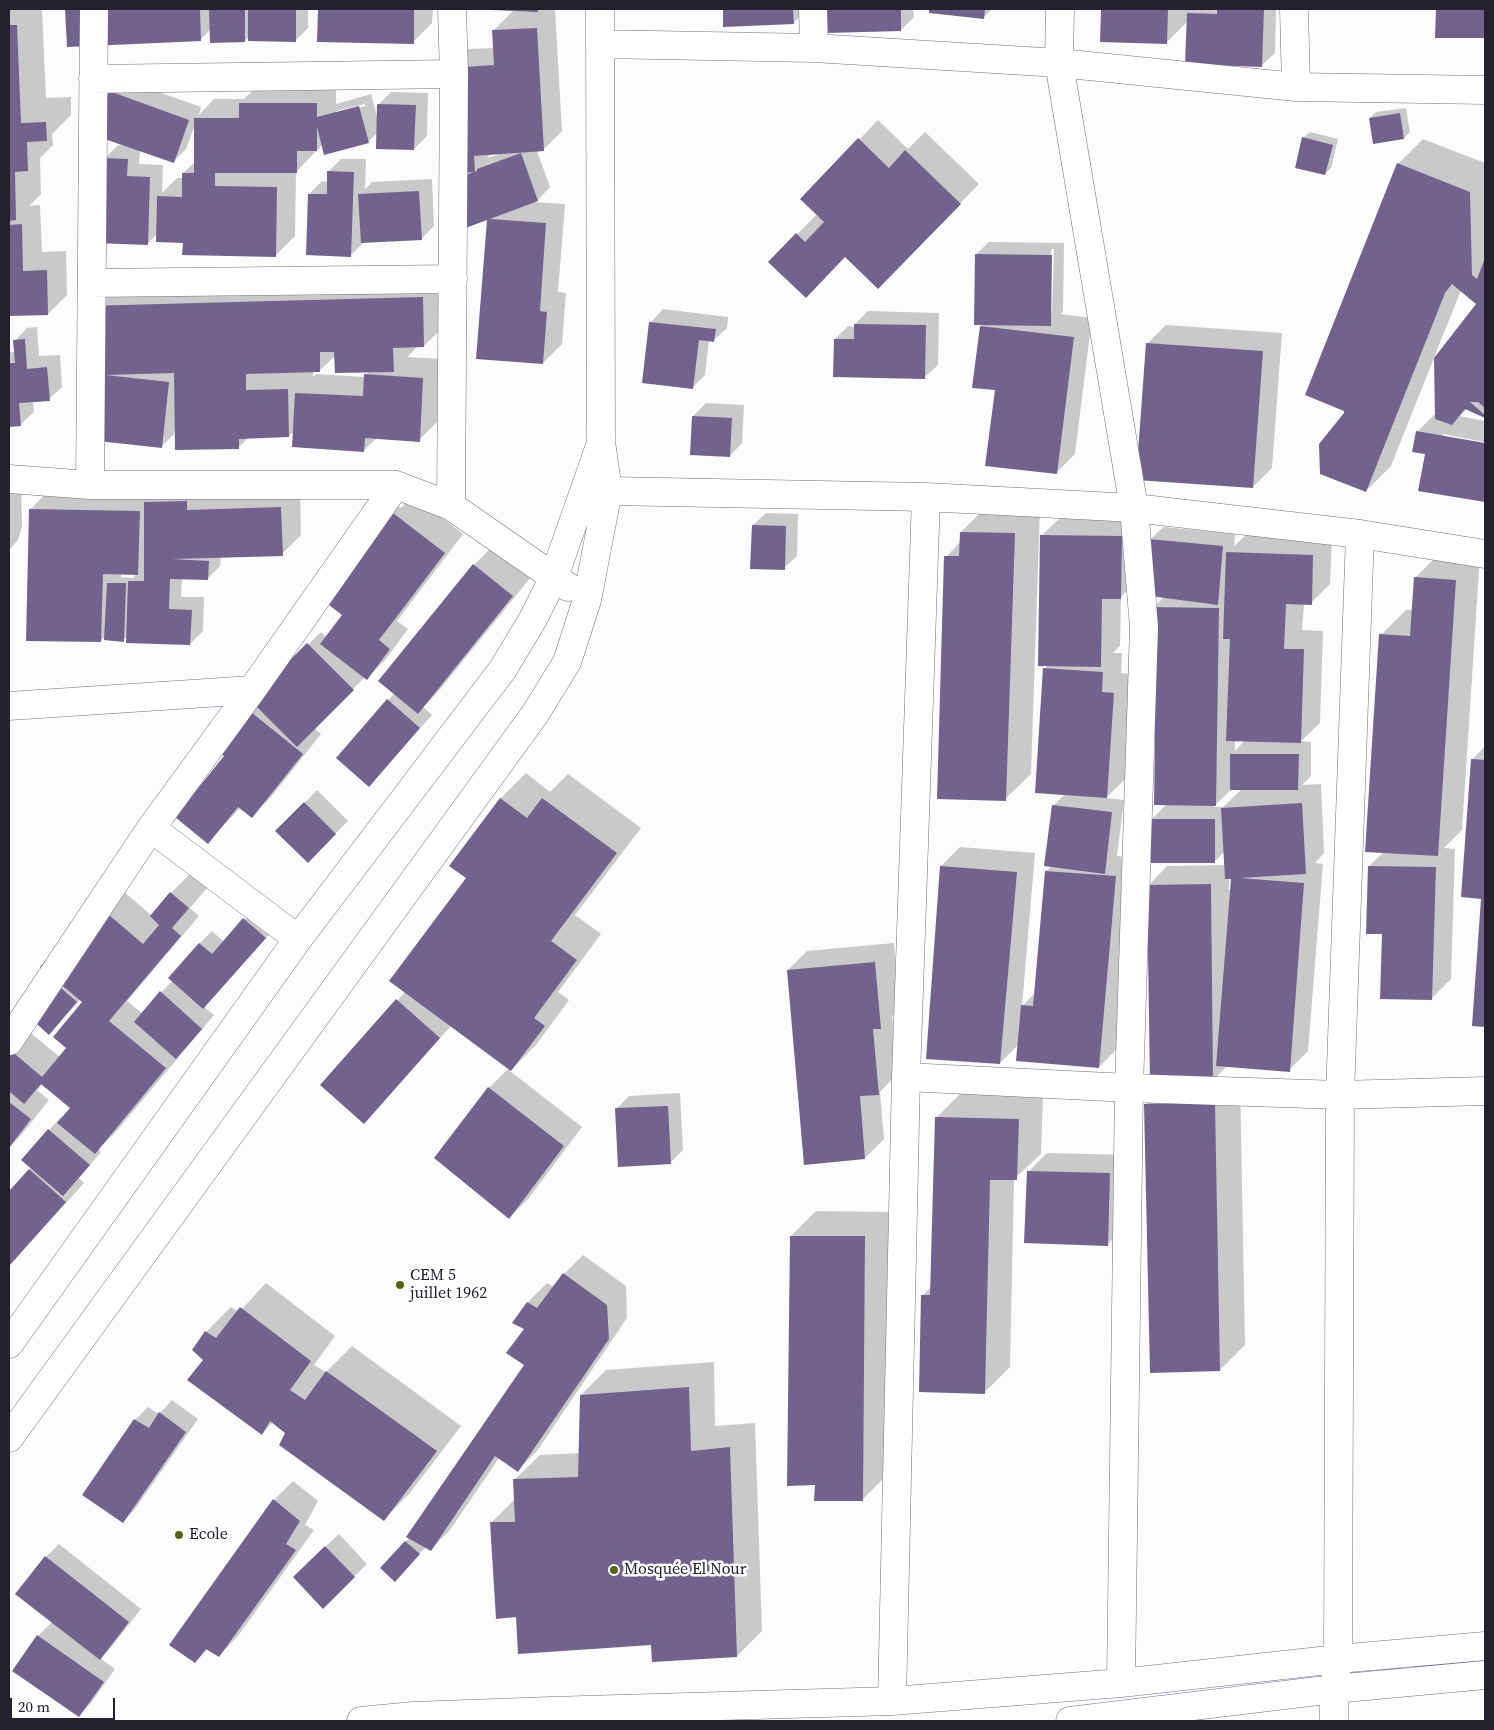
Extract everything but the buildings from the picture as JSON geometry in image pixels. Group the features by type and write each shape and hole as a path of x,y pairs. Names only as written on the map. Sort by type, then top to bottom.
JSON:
{"street":[{"path":"90,485 94,9"},
{"path":"451,506 454,74 452,9"},
{"path":"9,1438 535,714 567,662 587,600 608,491 601,442 600,9"},
{"path":"813,9 814,48"},
{"path":"1060,9 1059,63 1134,508 1144,627 1129,1088 1121,1683"},
{"path":"1294,9 1296,86"},
{"path":"600,44 814,48 1059,63 1296,86 1485,90"},
{"path":"93,79 454,74"},
{"path":"92,283 453,279"},
{"path":"9,1344 298,939 503,668 533,619 554,577 601,442"},
{"path":"9,479 90,485 396,485 451,506 587,600"},
{"path":"9,1041 151,828 252,690 396,485"},
{"path":"608,491 926,498 1134,508 1360,534 1485,554"},
{"path":"892,1701 906,1078 926,498"},
{"path":"1334,1721 1334,1689 1338,1659 1340,1095 1360,534"},
{"path":"9,706 252,690"},
{"path":"151,828 298,939"},
{"path":"906,1078 1340,1095 1485,1092"},
{"path":"361,1721 413,1716 892,1701 1121,1683 1338,1659 1485,1646"},
{"path":"1070,1721 1334,1689 1485,1675"}],"place":[{"name":"CEM 5 juillet 1962","path":"400,1285"},
{"name":"Ecole","path":"179,1535"},
{"name":"Mosquée El Nour","path":"614,1570"}]}
